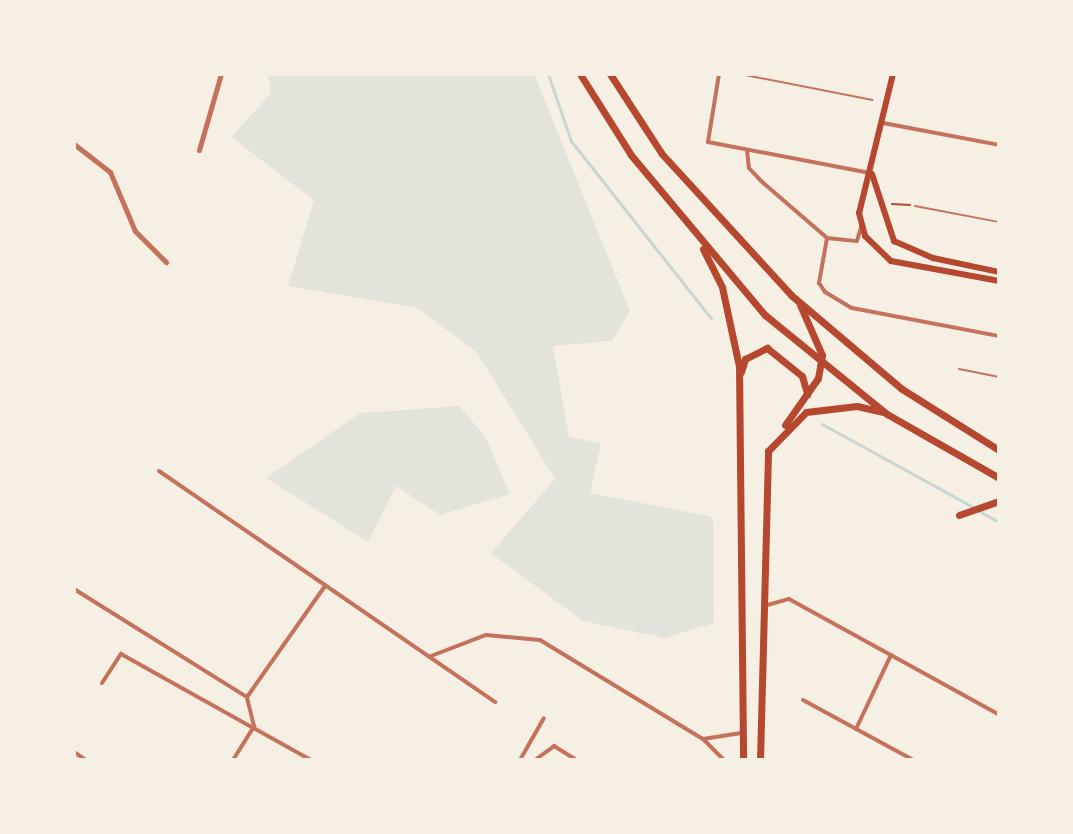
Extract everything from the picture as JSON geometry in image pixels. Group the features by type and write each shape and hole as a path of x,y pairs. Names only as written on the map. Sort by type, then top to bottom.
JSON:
{"main road":[{"path":"580,74 631,155 699,240 765,315 824,367 887,414 999,478"},
{"path":"610,74 662,154 794,297 902,389 999,450"},
{"path":"893,74 862,224 891,261 999,281"},
{"path":"872,174 884,228 907,250 999,272"},
{"path":"699,240 722,287 739,381 746,724 743,760"},
{"path":"760,760 773,439 806,396 822,355 794,297"},
{"path":"739,381 745,359 767,348 802,376 806,396"},
{"path":"773,439 819,408 887,414"},
{"path":"959,515 999,501"}],"street":[{"path":"199,150 221,74"},
{"path":"719,74 708,142 872,174"},
{"path":"883,123 999,145"},
{"path":"74,144 110,172 135,231 166,262"},
{"path":"747,150 749,168 827,238 857,241 862,224"},
{"path":"827,238 819,283 838,301 999,336"},
{"path":"159,471 495,702"},
{"path":"247,697 325,586"},
{"path":"74,589 247,697 254,726 233,760"},
{"path":"764,606 789,599 998,714"},
{"path":"431,656 486,635 540,640 703,739 724,760"},
{"path":"102,683 121,654 311,760"},
{"path":"855,729 891,655"},
{"path":"803,700 910,759"},
{"path":"520,760 544,718"},
{"path":"703,739 737,738 746,724"},
{"path":"535,760 554,746 576,760"},
{"path":"74,752 86,760"}],"lane":[{"path":"740,74 872,100"},
{"path":"915,206 999,222"},
{"path":"959,369 999,377"}],"path":[{"path":"879,202 915,206"}],"shaded area":[{"path":"268,74 534,74 630,311 612,341 553,346 569,437 601,443 590,493 713,517 714,623 665,638 583,621 491,553 555,479 476,351 417,308 288,286 314,200 231,137 271,93"},
{"path":"459,406 485,436 510,494 440,515 396,486 368,542 266,478 360,413"}],"waterway":[{"path":"548,74 571,141 711,318"},
{"path":"822,424 973,507"},
{"path":"979,511 999,522"}]}
